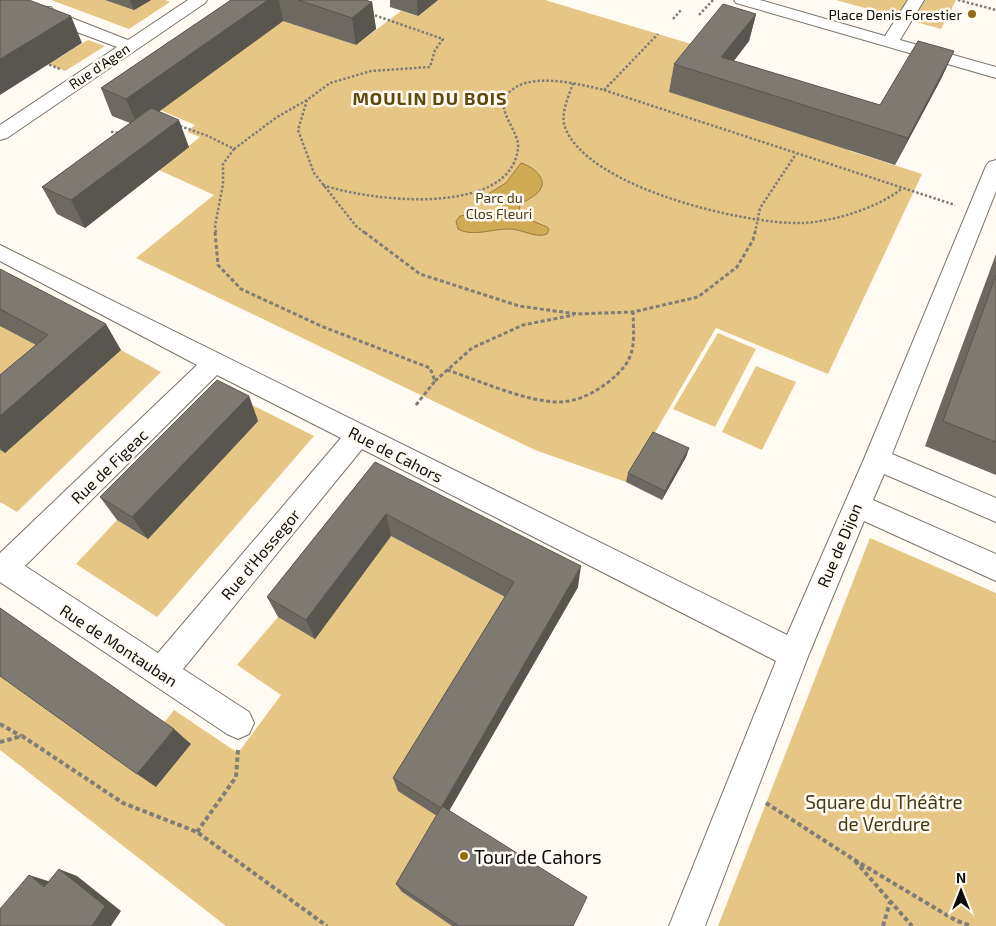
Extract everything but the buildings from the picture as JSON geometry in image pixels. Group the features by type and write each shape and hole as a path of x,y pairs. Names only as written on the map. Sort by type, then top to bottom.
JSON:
{"street":[{"name":"Rue d'Agen","path":"0,134 199,0"},
{"path":"742,0 996,72"},
{"path":"889,43 916,0"},
{"path":"42,8 48,15 129,46"},
{"name":"Rue de Dijon","path":"687,926 794,654 877,459 996,166"},
{"name":"Rue de Cahors","path":"0,252 214,363 794,654"},
{"name":"Rue de Figeac","path":"2,568 214,363"},
{"name":"Rue d'Hossegor","path":"160,673 359,435"},
{"path":"877,459 996,510"},
{"path":"856,505 996,568"},
{"name":"Rue de Montauban","path":"2,568 238,723"}],"path":[{"path":"699,15 713,0"},
{"path":"958,0 996,10"},
{"path":"673,19 681,10"},
{"path":"366,12 443,38 435,50 430,67 372,71 330,83 234,149 223,164 223,184 215,226 218,265 241,289 321,326 430,368 435,381"},
{"path":"604,90 658,34"},
{"path":"37,60 83,78"},
{"path":"323,186 366,196 428,199 471,194 504,178 515,161 518,145 502,107 504,97 512,89 529,81 574,83 604,90 977,212"},
{"path":"574,83 563,112 566,129 575,144 599,166 640,188 712,211 756,220 803,223 849,213 881,202 889,199 902,188"},
{"path":"307,100 298,130 314,173 356,226 420,274 519,306 577,314"},
{"path":"177,125 208,136 234,149"},
{"path":"112,132 127,134"},
{"path":"416,405 435,381 472,348 523,325 577,314 633,312 698,296 737,267 753,240 760,208 796,154"},
{"path":"448,370 552,401 576,399 600,390 618,373 634,349 633,312"},
{"path":"197,832 236,777 238,723"},
{"path":"0,724 22,736 123,803 197,832 327,926"},
{"path":"0,742 22,736"},
{"path":"761,800 853,859 955,920 972,926"},
{"path":"853,859 912,926"},
{"path":"883,926 890,901"}],"green space":[{"path":"51,0 165,0 170,2 129,29"},
{"name":"Parc du Clos Fleuri","path":"438,0 545,0 698,46 850,151 922,174 828,374 716,328 626,482 535,450 136,258 214,195 159,170 200,137 187,132 195,125 160,110 285,19 290,23 356,45 401,11 418,16"},
{"path":"836,0 956,0 941,29"},
{"path":"0,36 57,59 88,40 105,46 65,71 0,45"},
{"path":"0,325 65,360 0,417"},
{"path":"718,333 756,349 715,427 673,409"},
{"path":"121,350 161,372 17,512 0,502 0,450 5,453"},
{"path":"756,366 796,382 762,450 722,432"},
{"path":"236,397 314,436 157,617 76,564 117,520 148,539"},
{"path":"391,536 514,602 444,820 402,892 452,926 226,926 0,750 0,676 163,724 174,710 238,753 281,695 237,665 278,617 315,638"},
{"name":"Square du Théâtre de Verdure","path":"870,538 996,593 996,926 718,926"}],"shaded area":[{"path":"521,163 537,173 542,181 542,185 536,194 520,205 519,212 523,217 547,227 549,229 547,234 538,235 513,229 476,233 458,229 456,221 460,216 490,216 500,211 503,206 502,201 497,196 488,194 506,183"}],"place":[{"name":"Place Denis Forestier","path":"972,14"},
{"name":"Tour de Cahors","path":"464,856"}],"district":[{"name":"MOULIN DU BOIS","path":"430,98"}]}
